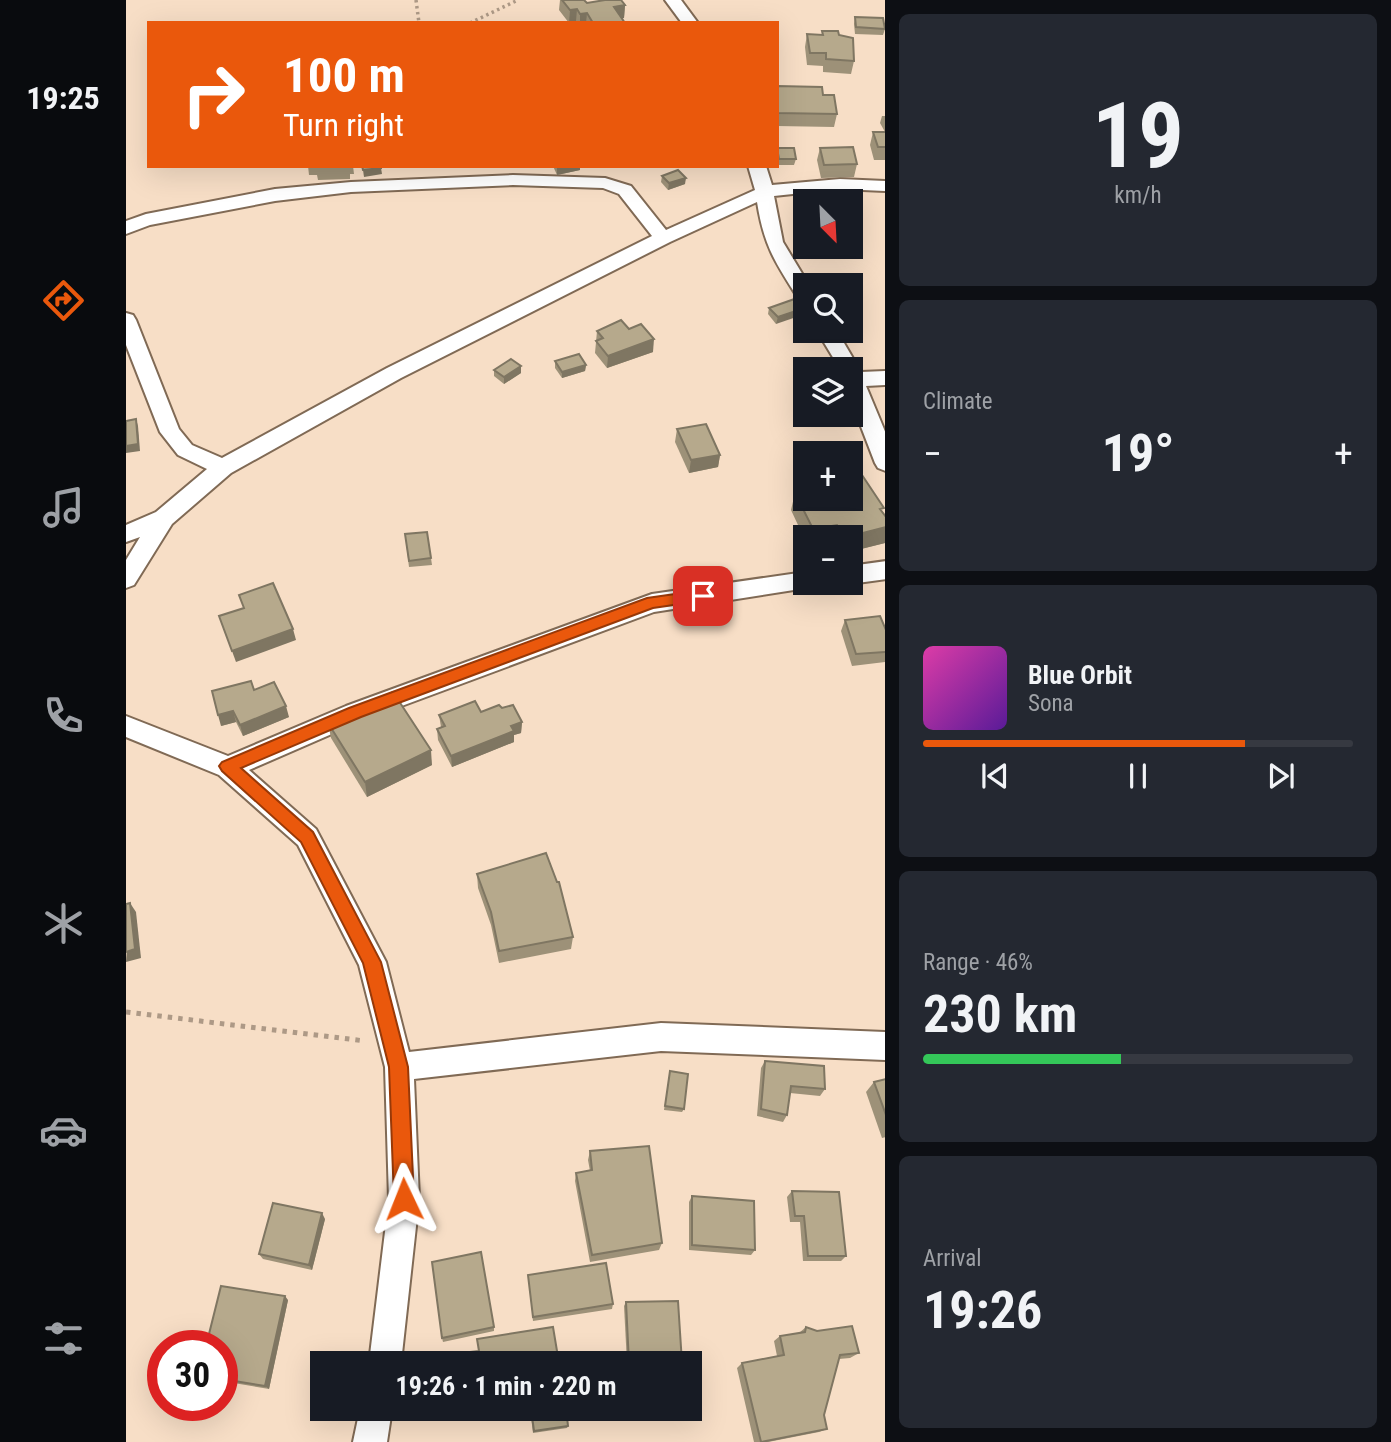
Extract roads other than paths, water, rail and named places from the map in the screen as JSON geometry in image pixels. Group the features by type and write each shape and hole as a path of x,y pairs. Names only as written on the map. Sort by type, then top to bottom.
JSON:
{"street":[{"path":"673,0 689,21"},
{"path":"758,168 764,183 763,194 775,244 793,275"},
{"path":"126,228 146,220 275,195 351,187 513,180 605,183 625,190 663,238"},
{"path":"126,579 164,518 223,467 394,373 663,238 763,194 784,188 840,184 885,186"},
{"path":"126,320 170,432 185,450 223,467"},
{"path":"863,375 885,378"},
{"path":"863,403 885,463"},
{"path":"126,534 164,518"},
{"path":"863,573 885,570"},
{"path":"228,766 355,713 652,603 793,583"},
{"path":"126,726 228,766 307,837 372,962 397,1056 404,1199 386,1351"},
{"path":"397,1056 661,1037 885,1046"},
{"path":"370,1442 374,1421"}]}
